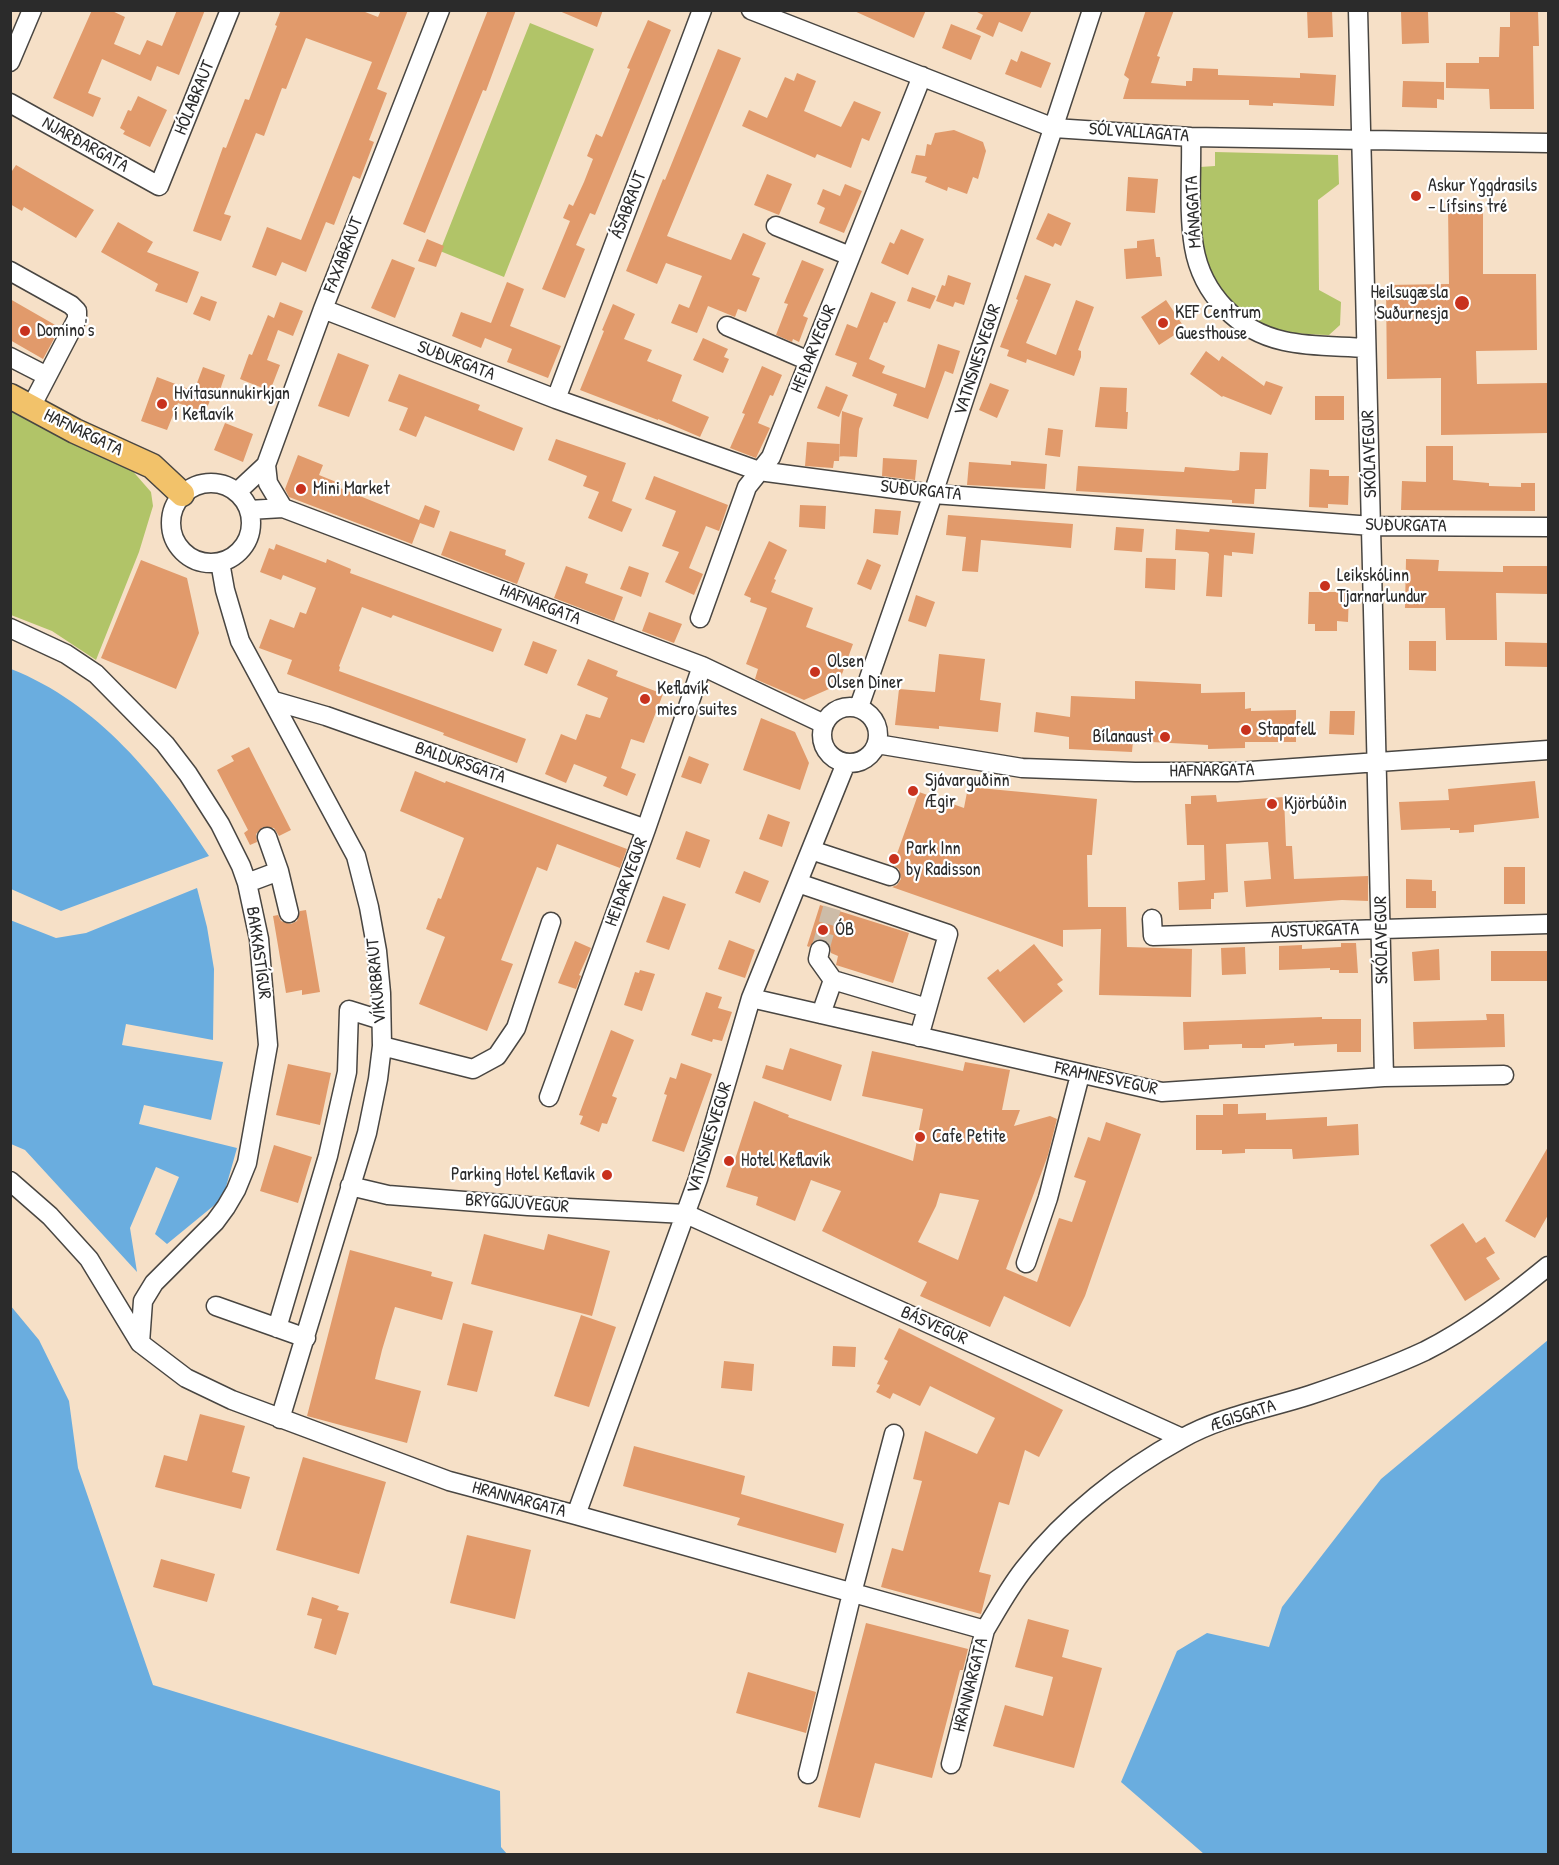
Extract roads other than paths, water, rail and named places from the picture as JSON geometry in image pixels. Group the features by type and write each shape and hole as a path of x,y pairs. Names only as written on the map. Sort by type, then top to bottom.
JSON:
{"main road":[{"name":"HAFNARGATA","path":"21,402 75,431 152,466 182,494"}],"street":[{"path":"10,62 32,10"},
{"name":"HÓLABRAUT","path":"159,186 230,10"},
{"name":"FAXABRAUT","path":"237,492 266,465 323,309 440,10"},
{"name":"ÁSABRAUT","path":"556,399 702,10"},
{"name":"SÓLVALLAGATA","path":"751,10 1054,128 1191,136 1548,143"},
{"name":"VATNSNESVEGUR","path":"859,707 933,494 1092,10"},
{"name":"SKÓLAVEGUR","path":"1358,10 1384,1077"},
{"name":"HEIÐARVEGUR","path":"700,618 747,487 771,457 922,76"},
{"name":"NJARÐARGATA","path":"10,103 159,186"},
{"name":"MÁNAGATA","path":"1191,136 1194,246 1204,279 1222,305 1244,325 1271,338 1310,345 1366,348"},
{"path":"776,226 850,256"},
{"path":"10,271 71,305 77,311 77,319 47,376 21,402"},
{"name":"SUÐURGATA","path":"323,309 556,399 759,471 933,494 1372,526 1548,527"},
{"path":"727,326 809,361"},
{"path":"10,357 47,376"},
{"path":"266,465 268,483 283,508"},
{"path":"215,482 237,492 249,510 251,521 246,542 230,558 220,562 207,563 194,559 184,552 176,542 171,530 171,517 182,494 203,483 215,482"},
{"name":"HAFNARGATA","path":"249,510 283,508 702,666 824,724"},
{"name":"VÍKURBRAUT","path":"220,562 225,590 240,641 274,700 356,856 377,951 382,1046 367,1133 280,1419"},
{"name":"BAKKASTÍGUR","path":"10,628 66,654 96,674 165,744 188,774 220,824 247,883 259,939 268,1045 247,1163 236,1190 215,1222 154,1283 143,1301 140,1343"},
{"name":"HEIÐARVEGUR","path":"549,1097 702,666"},
{"name":"BALDURSGATA","path":"274,700 326,716 646,829"},
{"path":"845,706 859,707 867,711 878,726 879,736 874,750 865,759 846,763 827,752 822,738 824,724 827,718 838,709 845,706"},
{"name":"HAFNARGATA","path":"877,744 1033,769 1237,772 1548,750"},
{"name":"VATNSNESVEGUR","path":"576,1515 698,1179 751,998 846,763"},
{"path":"267,837 279,871 289,913"},
{"path":"811,850 890,876"},
{"path":"247,883 279,871"},
{"path":"798,883 834,902 948,934 919,1037"},
{"path":"382,1046 473,1069 496,1056 516,1028 551,922"},
{"name":"AUSTURGATA","path":"1153,928 1381,929 1548,924"},
{"path":"820,950 818,959 833,980 927,1008"},
{"path":"821,1014 833,980"},
{"name":"FRAMNESVEGUR","path":"751,998 1162,1092 1384,1077 1504,1075"},
{"path":"277,1328 328,1155 346,1072 349,1010 381,1020"},
{"path":"1026,1263 1048,1198 1080,1075"},
{"name":"HRANNARGATA","path":"10,1181 50,1216 89,1259 140,1343 186,1378 232,1401 449,1481 985,1630 951,1764"},
{"name":"BRYGGJUVEGUR","path":"350,1186 388,1195 528,1206 686,1214"},
{"name":"BÁSVEGUR","path":"686,1214 1182,1438"},
{"name":"ÆGISGATA","path":"985,1630 1024,1569 1055,1534 1095,1498 1137,1466 1182,1438 1228,1418 1310,1395 1425,1351 1516,1293 1548,1266"},
{"path":"216,1306 306,1338"},
{"path":"808,1774 894,1434"}],"water":[{"path":"11,669 72,702 124,746 169,799 209,856 61,911 11,889"},
{"path":"197,888 214,969 213,1040 126,1024 122,1045 223,1062 211,1120 144,1105 139,1124 237,1148 224,1194 217,1203 167,1244 155,1234 179,1177 156,1167 130,1228 137,1272 25,1150 11,1144 10,920 56,938 86,933"},
{"path":"10,1305 39,1340 69,1401 78,1468 153,1685 500,1791 501,1847 507,1854 11,1854"},
{"path":"1548,1340 1548,1854 1204,1854 1121,1782 1177,1651 1207,1633 1269,1647 1282,1607 1381,1479"}],"tunnel":[{"path":"820,950 832,908"}],"place":[{"name":"Askur Yggdrasils – Lífsins tré","path":"1416,196"},
{"name":"Heilsugæsla Suðurnesja","path":"1462,303"},
{"name":"KEF Centrum Guesthouse","path":"1163,323"},
{"name":"Domino's","path":"25,331"},
{"name":"Hvítasunnukirkjan í Keflavík","path":"162,404"},
{"name":"Mini Market","path":"301,489"},
{"name":"Leikskólinn Tjarnarlundur","path":"1325,586"},
{"name":"Olsen Olsen Diner","path":"815,672"},
{"name":"Keflavík micro suites","path":"645,699"},
{"name":"Stapafell","path":"1246,730"},
{"name":"Bílanaust","path":"1165,737"},
{"name":"Sjávarguðinn Ægir","path":"913,791"},
{"name":"Kjörbúðin","path":"1272,804"},
{"name":"Park Inn by Radisson","path":"894,859"},
{"name":"ÓB","path":"823,930"},
{"name":"Cafe Petite","path":"920,1137"},
{"name":"Hotel Keflavik","path":"729,1161"},
{"name":"Parking Hotel Keflavik","path":"607,1175"}]}
